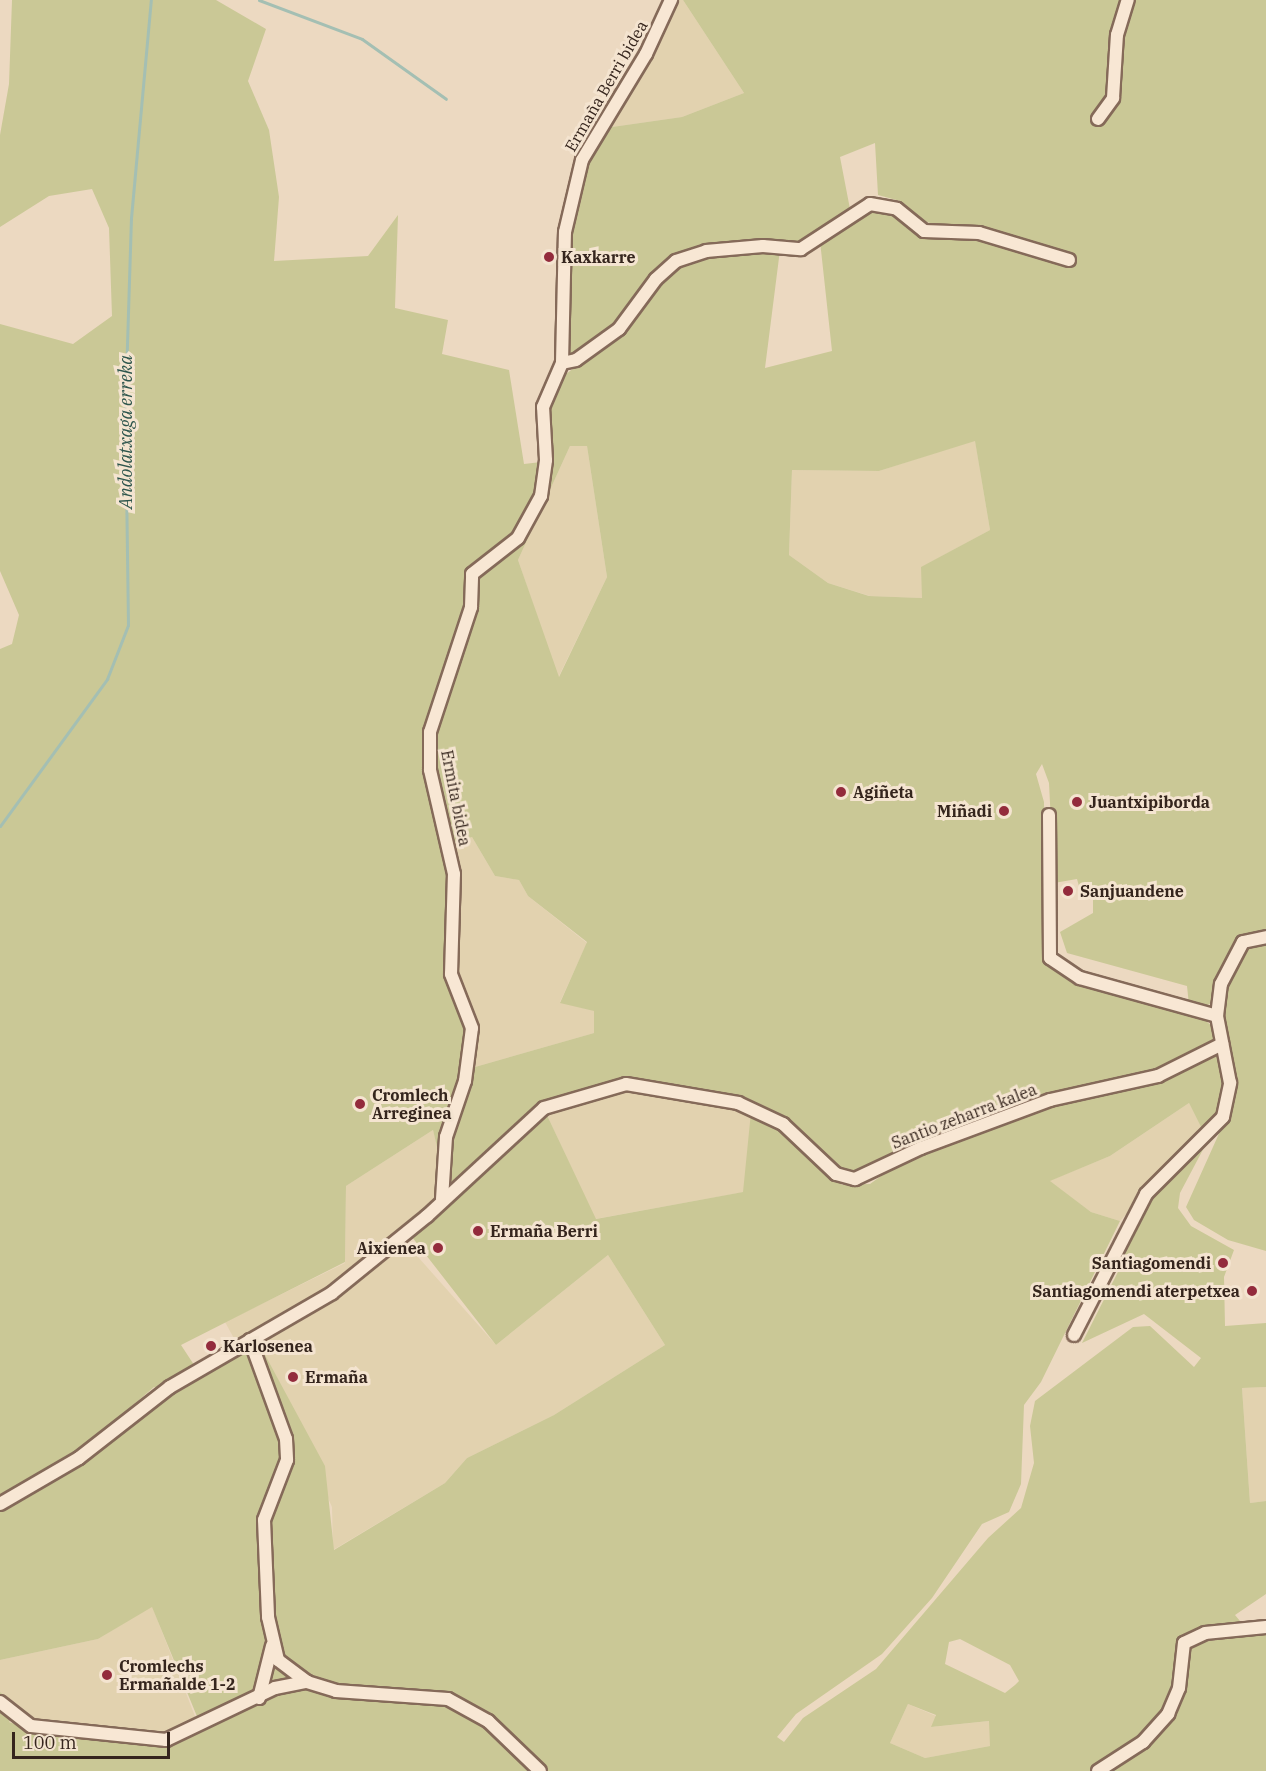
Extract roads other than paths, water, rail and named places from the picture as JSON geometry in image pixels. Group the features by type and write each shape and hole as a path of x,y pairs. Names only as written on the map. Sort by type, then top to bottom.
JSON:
{"street":[{"name":"Ermaña Berri bidea","path":"562,363 565,232 577,177 671,0"},
{"path":"1098,119 1113,98 1117,34 1128,0"},
{"path":"562,363 576,360 619,329 656,279 676,261 752,247 801,249 870,204 897,209 924,231 988,235 1069,260"},
{"name":"Ermita bidea","path":"447,1195 446,1137 465,1081 472,1028 452,974 454,874 430,770 430,732 471,607 472,574 518,538 541,496 546,460 543,407 562,363"},
{"path":"1048,815 1050,958 1080,978 1217,1016"},
{"path":"1074,1335 1146,1194 1223,1117 1230,1083 1217,1016 1221,984 1236,949 1266,937"},
{"name":"Santio zeharra kalea","path":"447,1195 544,1108 610,1086 689,1092 738,1103 783,1124 836,1174 855,1179 921,1148 1050,1100 1158,1076 1222,1044"},
{"path":"0,1504 79,1458 170,1387 332,1293 404,1235 447,1195"},
{"path":"250,1340 286,1445 287,1460 264,1520 272,1646 259,1698"},
{"path":"1098,1771 1143,1742 1168,1714 1179,1688 1184,1643 1205,1633 1266,1627"},
{"path":"272,1646 284,1667 307,1682 364,1696 411,1693 448,1699 488,1722 540,1771"},
{"path":"0,1702 31,1726 154,1740 187,1735 259,1698 307,1682"}],"waterway":[{"name":"Andolatxaga erreka","path":"0,826 107,679 128,625 125,408 131,218 151,0"},
{"path":"259,0 362,39 446,99"}],"place":[{"name":"Kaxkarre","path":"549,257"},
{"name":"Agiñeta","path":"841,792"},
{"name":"Juantxipiborda","path":"1077,802"},
{"name":"Miñadi","path":"1004,811"},
{"name":"Sanjuandene","path":"1068,891"},
{"name":"Cromlech Arreginea","path":"360,1104"},
{"name":"Ermaña Berri","path":"478,1231"},
{"name":"Aixienea","path":"438,1248"},
{"name":"Santiagomendi","path":"1223,1263"},
{"name":"Santiagomendi aterpetxea","path":"1252,1291"},
{"name":"Karlosenea","path":"211,1346"},
{"name":"Ermaña","path":"293,1377"},
{"name":"Cromlechs Ermañalde 1-2","path":"107,1675"}]}
